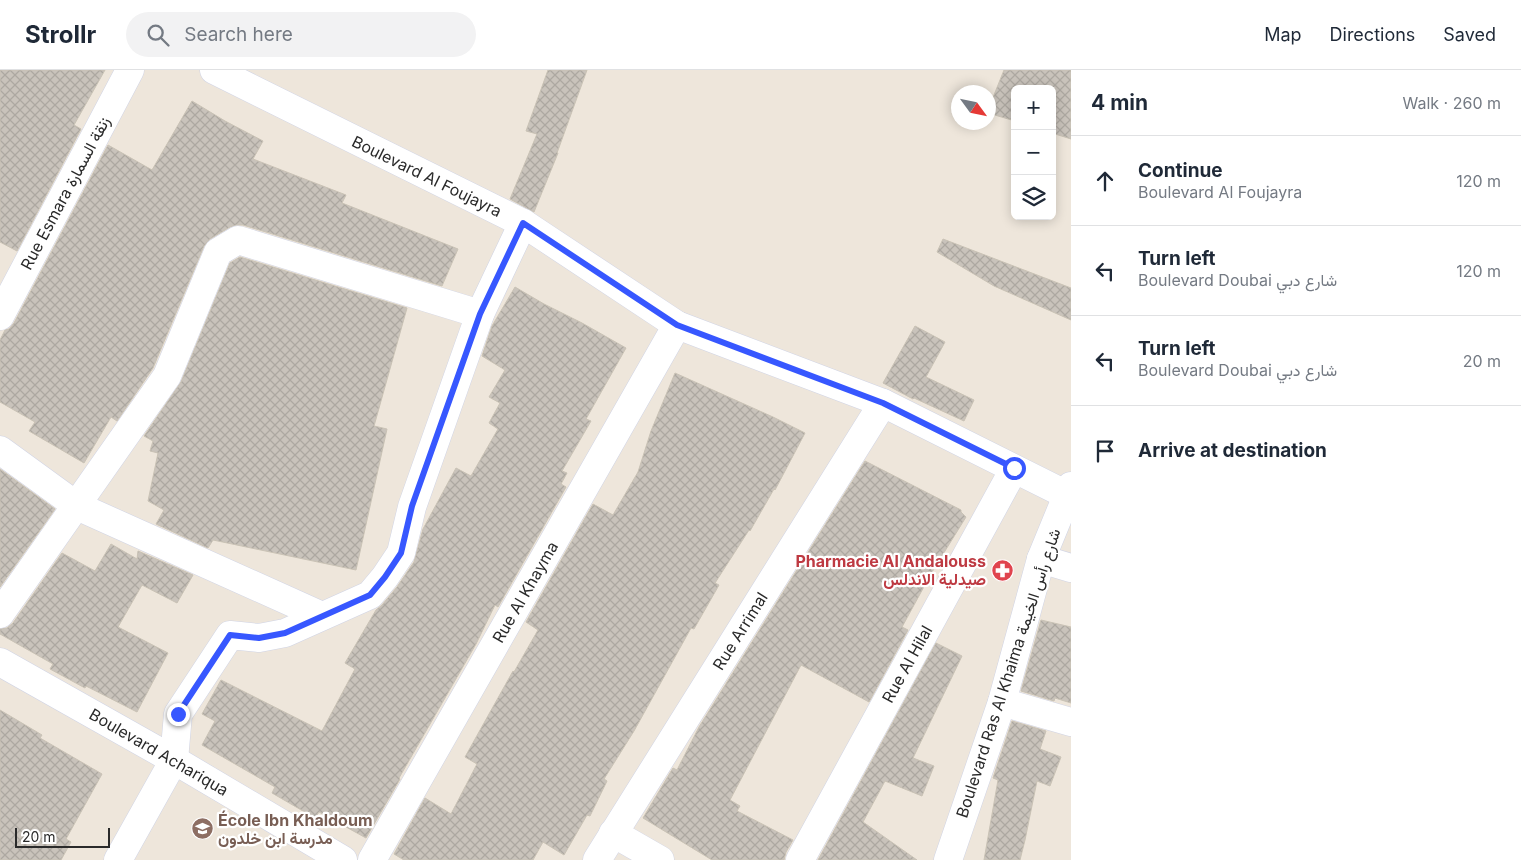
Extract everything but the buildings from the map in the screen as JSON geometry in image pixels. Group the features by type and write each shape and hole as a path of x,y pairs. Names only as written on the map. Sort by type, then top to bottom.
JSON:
{"street":[{"name":"Rue Esmara زنقة السمارة","path":"0,316 130,70"},
{"name":"Boulevard Al Foujayra","path":"214,70 523,223 677,325 883,403 1014,468 1069,491"},
{"path":"118,860 174,760 178,714 230,635 259,638 285,633 370,595 401,553 412,506 480,314 523,223"},
{"path":"0,614 167,376 218,252 238,240 480,314"},
{"name":"Rue Al Khayma","path":"372,860 677,325"},
{"name":"Rue Arrimal","path":"597,860 883,403"},
{"path":"0,450 76,506 322,616"},
{"name":"Rue Al Hilal","path":"800,860 1014,468"},
{"name":"Boulevard Ras Al Khaima شارع رأس الخيمة","path":"948,860 1002,702 1041,559 1069,491"},
{"path":"1041,559 1071,568"},
{"name":"Boulevard Achariqua","path":"0,662 174,760 343,860"},
{"path":"1002,702 1071,722"},
{"path":"613,832 660,860"}],"place":[{"name":"Pharmacie Al Andalouss صيدلية الاندلس","path":"1002,570"},
{"name":"École Ibn Khaldoum مدرسة ابن خلدون","path":"202,829"}],"route":[{"path":"178,714 230,635 259,638 285,633 370,595 385,577 401,553 412,506 480,314 523,223 677,325 883,403 1014,468"}]}
